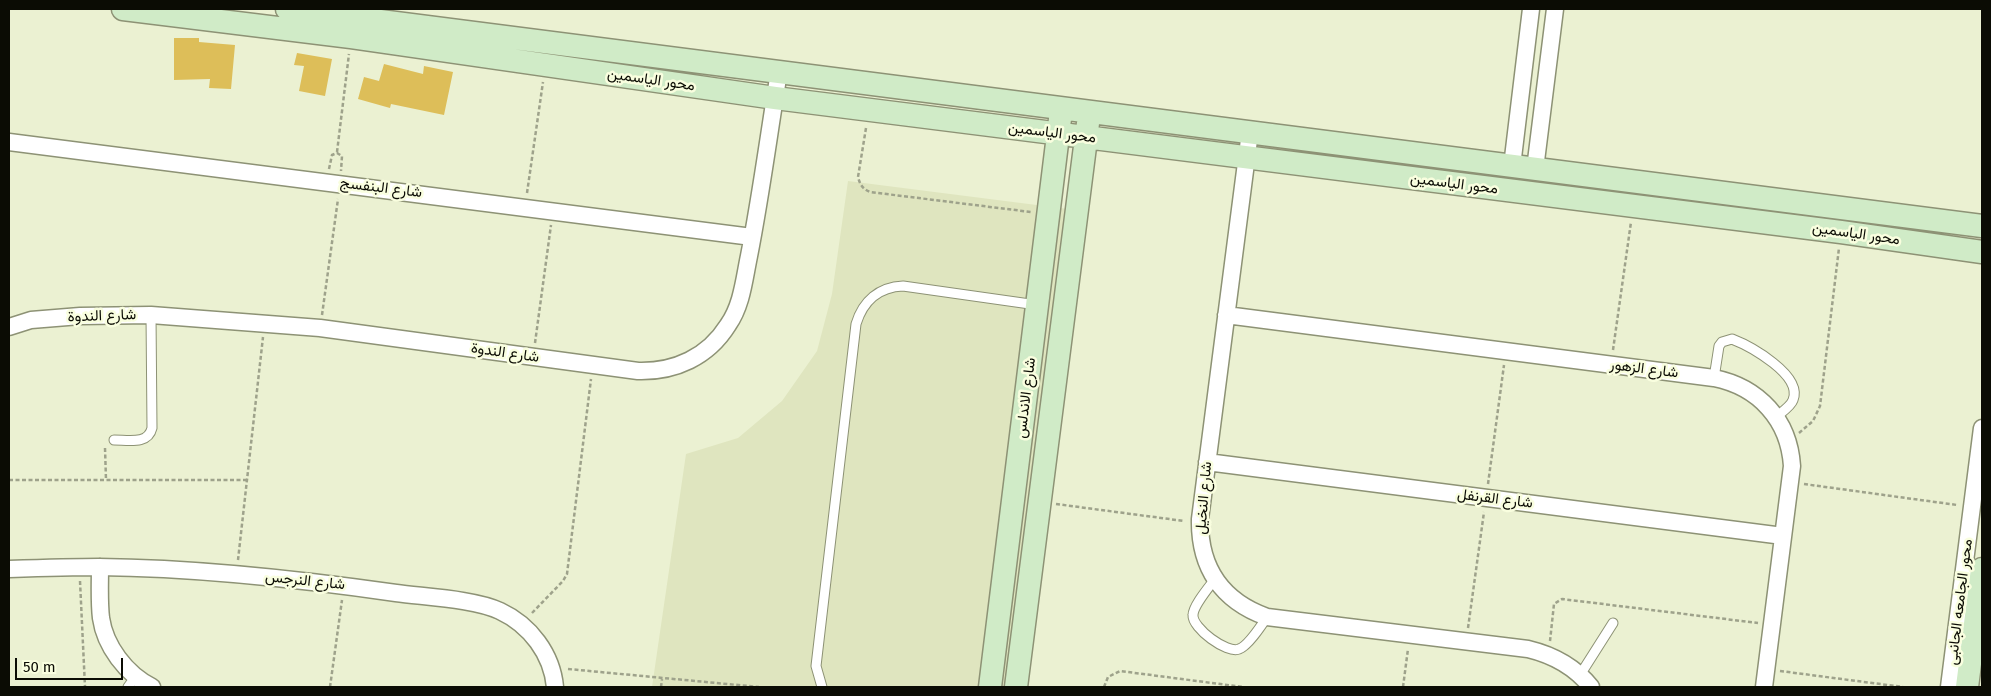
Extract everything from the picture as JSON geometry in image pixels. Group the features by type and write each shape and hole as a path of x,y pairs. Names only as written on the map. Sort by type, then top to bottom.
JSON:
{"street":[{"name":"محور الياسمين","path":"123,9 294,14 779,72 1982,226"},
{"path":"1512,166 1531,9"},
{"path":"1535,169 1555,9"},
{"name":"محور الياسمين","path":"322,18 351,37 546,66 775,98 1841,232 1982,252"},
{"name":"شارع الندوة","path":"9,327 31,320 47,318 151,315 320,328 638,371 661,370 684,364 705,352 722,334 740,301 779,72"},
{"name":"شارع الاندلس","path":"990,687 1061,108"},
{"name":"شارع الاندلس","path":"1016,687 1090,112"},
{"name":"شارع النخيل","path":"1250,132 1200,524 1204,556 1215,579 1243,607 1268,617 1528,649 1561,661 1586,681"},
{"name":"شارع البنفسج","path":"9,142 525,206 752,237"},
{"name":"شارع الزهور","path":"1226,315 1714,378 1732,383 1749,391 1764,402 1776,417 1787,438 1791,457 1790,482 1764,687"},
{"name":"محور الجامعه الجانبى","path":"1948,687 1982,428"},
{"name":"شارع القرنفل","path":"1207,462 1783,536"},
{"path":"100,567 101,617 104,630 132,682 152,687"},
{"name":"شارع النرجس","path":"9,569 100,567 236,574 344,585 486,606 499,610 521,624 539,643 551,668 555,687"},
{"path":"1967,687 1982,569"}],"lane":[{"path":"822,687 817,676 816,666 856,324 862,308 867,301 880,291 895,286 1037,305"},
{"path":"114,440 140,440 148,437 151,433 151,315"},
{"path":"1714,378 1722,342 1732,339 1755,349 1775,364 1793,388 1792,403 1776,417"},
{"path":"1215,579 1194,610 1193,618 1197,627 1228,650 1238,650 1246,644 1268,617"},
{"path":"1586,681 1613,623"}],"path":[{"path":"337,153 351,37"},
{"path":"525,206 546,66"},
{"path":"869,109 858,177 862,187 866,190 1048,214"},
{"path":"333,182 342,156 337,153"},
{"path":"320,328 333,182 331,156 337,153"},
{"path":"1611,364 1633,206"},
{"path":"533,357 553,210"},
{"path":"1787,438 1807,427 1817,414 1820,406 1841,232"},
{"path":"236,574 264,323"},
{"path":"521,624 563,581 567,574 592,365"},
{"path":"106,480 105,442 114,440"},
{"path":"9,480 247,480"},
{"path":"1790,482 1972,508"},
{"path":"1040,502 1200,524"},
{"path":"80,567 85,687"},
{"path":"330,687 344,585"},
{"path":"1548,655 1553,607 1556,601 1562,599 1772,625"},
{"path":"1403,687 1410,635"},
{"path":"551,668 759,687"},
{"path":"1766,670 1903,687"},
{"path":"1104,687 1108,677 1120,671 1243,687"},
{"path":"661,687 662,678"}],"shaded area":[{"path":"848,181 1068,209 1005,687 652,687 686,454 738,438 782,401 817,351 832,294"}],"building":[{"path":"174,38 199,38 199,42 235,45 231,89 209,88 210,79 174,80"},
{"path":"297,53 332,59 325,96 299,91 304,66 294,65"},
{"path":"384,64 423,74 424,66 453,72 444,115 391,104 390,108 358,99 364,77 379,81"}]}
